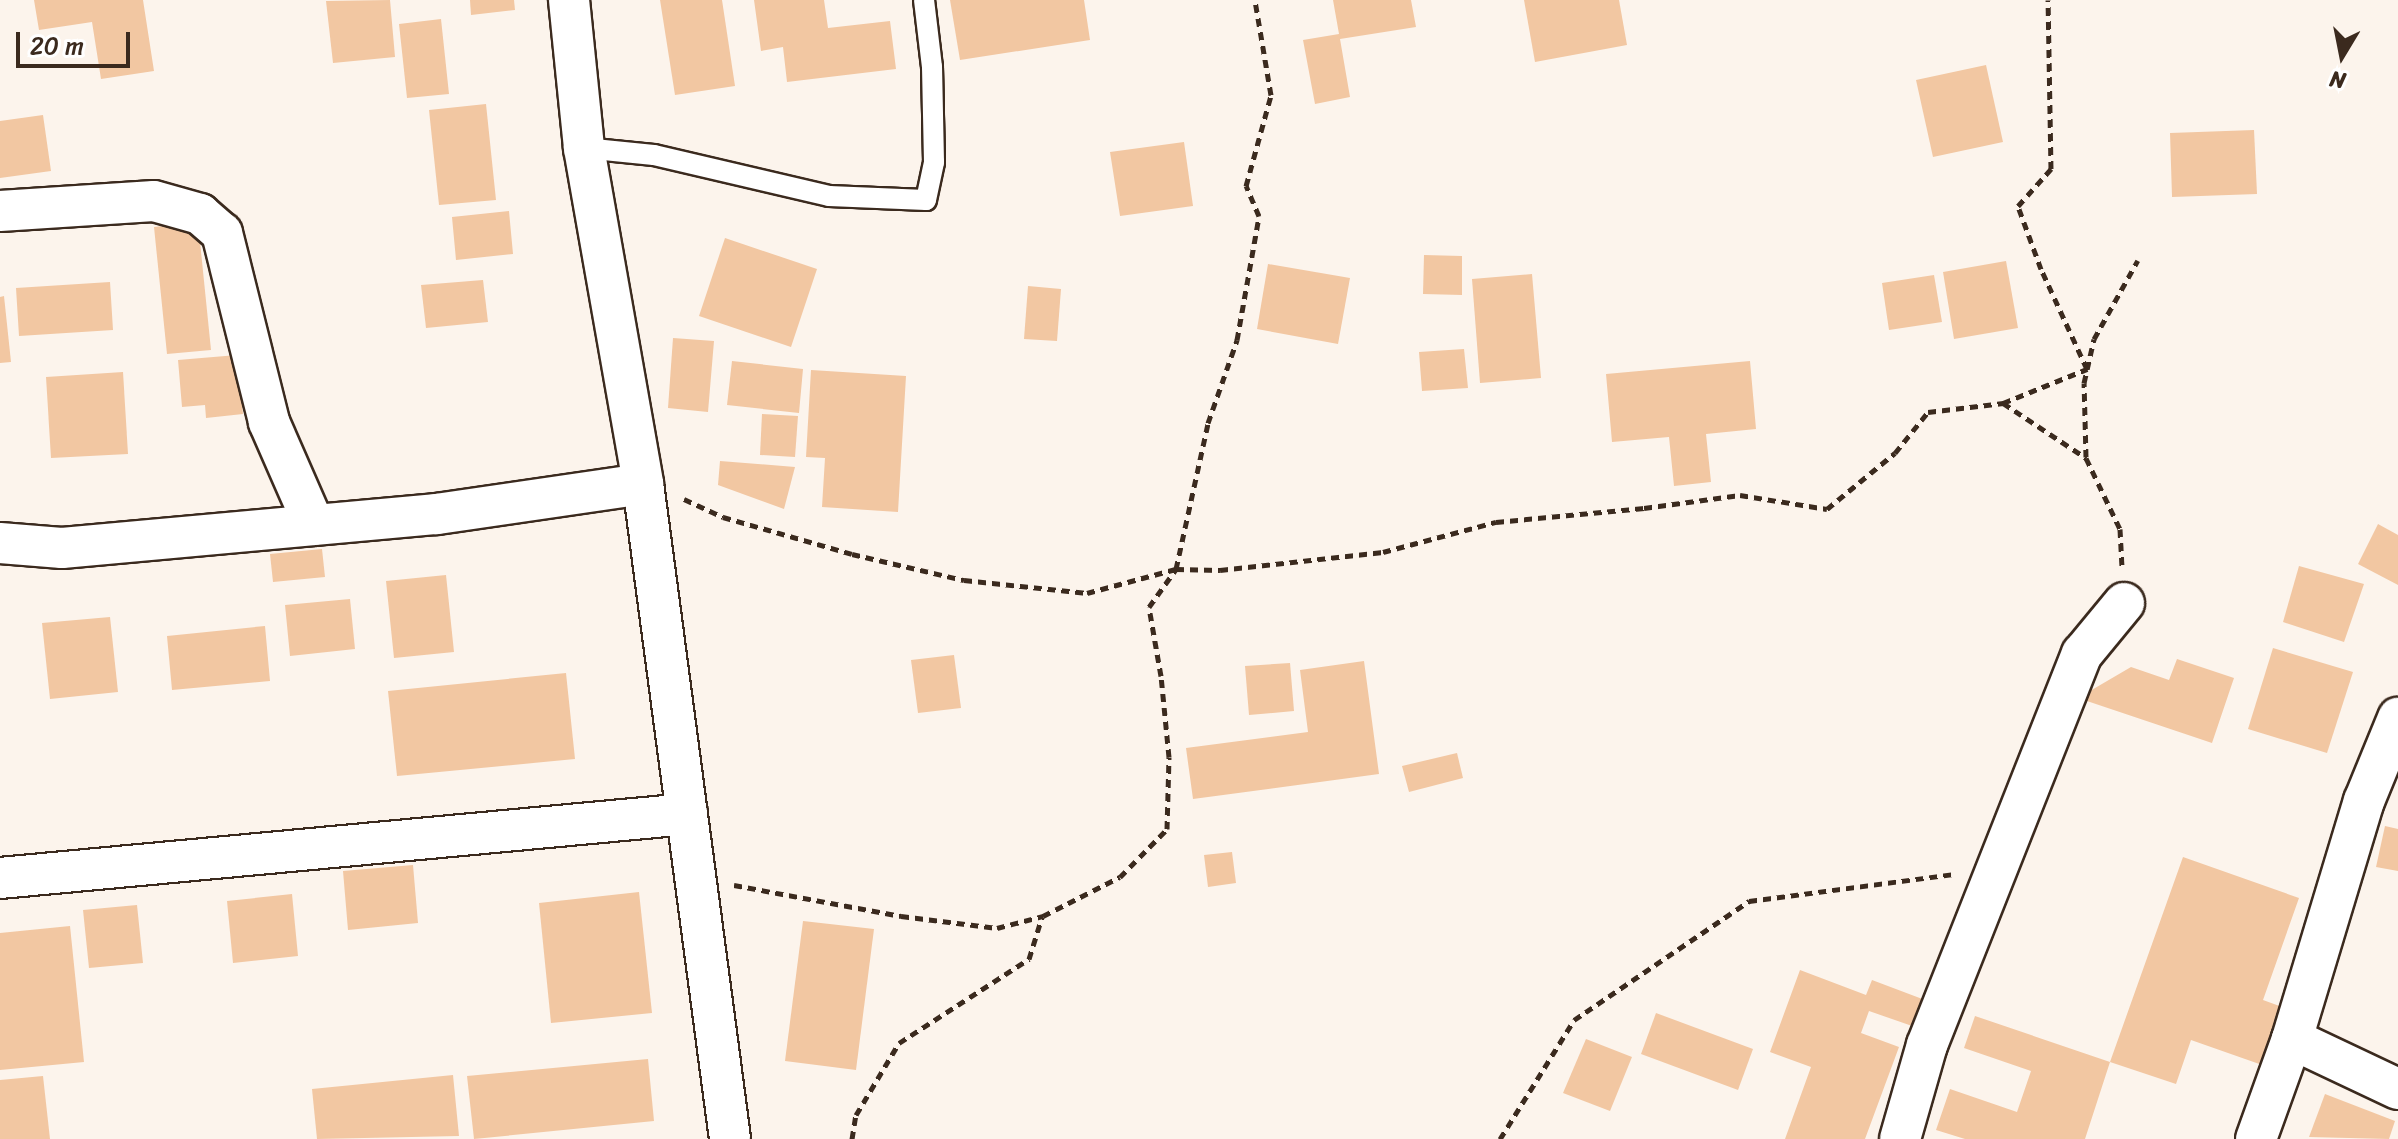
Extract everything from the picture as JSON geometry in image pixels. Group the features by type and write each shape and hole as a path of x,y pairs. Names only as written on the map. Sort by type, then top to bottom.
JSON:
{"street":[{"path":"569,0 584,148 643,484 730,1139"},
{"path":"0,211 154,201 200,214 222,233 269,422 314,525"},
{"path":"0,543 62,548 437,514 643,484"},
{"path":"1900,1139 1927,1045 2082,654 2124,603"},
{"path":"2256,1139 2292,1039 2364,801 2398,718"},
{"path":"0,878 687,814"},
{"path":"2292,1039 2398,1089"}],"lane":[{"path":"584,148 654,155 829,196 926,200 934,162 932,67 924,0"}],"path":[{"path":"694,877 901,916 997,928 1043,916 1120,877 1167,829 1169,757 1161,676 1149,607 1176,569 1208,423 1237,340 1259,216 1246,186 1271,95 1255,0"},
{"path":"2048,0 2051,169 2018,206 2041,269 2087,369"},
{"path":"2124,603 2120,529 2086,458 2084,383 2094,339 2138,260"},
{"path":"643,484 723,517 852,554 964,580 1087,593 1176,569 1220,570 1383,552 1496,522 1740,495 1827,509 1895,453 1928,412 2003,403 2087,369"},
{"path":"2003,403 2086,458"},
{"path":"1500,1139 1574,1020 1749,901 1997,868"},
{"path":"852,1139 856,1115 899,1043 1029,959 1043,916"}],"building":[{"path":"34,0 143,0 154,71 101,79 92,22 39,30"},
{"path":"390,0 395,57 333,63 326,1"},
{"path":"470,0 514,0 515,10 471,15"},
{"path":"660,0 722,0 735,86 675,95"},
{"path":"754,0 824,0 828,28 890,21 896,69 787,82 783,47 761,51"},
{"path":"950,0 1084,0 1090,40 960,60"},
{"path":"1333,0 1411,0 1416,27 1340,39 1350,97 1315,104 1303,40 1339,34"},
{"path":"1524,0 1619,0 1627,45 1535,62"},
{"path":"441,19 449,94 407,98 399,24"},
{"path":"1986,65 2003,142 1933,157 1916,80"},
{"path":"486,104 496,200 439,205 429,110"},
{"path":"43,115 51,171 0,178 0,121"},
{"path":"2254,130 2257,194 2172,197 2170,133"},
{"path":"1184,142 1193,206 1120,216 1110,152"},
{"path":"509,211 513,254 456,260 452,217"},
{"path":"198,222 211,350 167,354 154,227"},
{"path":"725,238 817,269 791,347 699,316"},
{"path":"1424,255 1462,256 1462,295 1423,294"},
{"path":"2006,261 2018,328 1954,339 1943,272"},
{"path":"1268,264 1350,278 1338,344 1257,329"},
{"path":"1532,274 1541,378 1480,383 1472,279"},
{"path":"1934,275 1942,322 1889,330 1882,283"},
{"path":"483,280 488,322 426,328 421,285"},
{"path":"110,282 113,330 19,336 16,288"},
{"path":"1028,286 1061,289 1057,341 1024,339"},
{"path":"4,296 11,362 0,363 0,297"},
{"path":"673,338 714,341 708,412 668,408"},
{"path":"1464,349 1468,388 1422,391 1419,352"},
{"path":"237,355 243,414 206,418 205,405 182,407 178,360"},
{"path":"732,361 803,369 799,413 727,405"},
{"path":"1750,361 1756,429 1706,434 1711,482 1674,486 1669,437 1612,442 1606,374"},
{"path":"811,370 906,376 898,512 822,507 825,458 806,457"},
{"path":"123,372 128,454 51,458 46,377"},
{"path":"762,414 798,416 795,457 760,455"},
{"path":"720,461 795,467 784,509 718,485"},
{"path":"2378,524 2398,535 2398,585 2358,564"},
{"path":"322,549 325,577 273,582 270,554"},
{"path":"2299,566 2364,584 2344,642 2283,622"},
{"path":"446,575 454,652 394,658 386,581"},
{"path":"350,599 355,649 290,656 285,605"},
{"path":"110,617 118,692 50,699 42,623"},
{"path":"265,626 270,681 172,690 167,636"},
{"path":"2273,648 2353,672 2327,753 2248,729"},
{"path":"954,655 961,708 918,713 911,660"},
{"path":"2177,659 2234,678 2212,743 2078,698 2131,667 2169,680"},
{"path":"1364,661 1379,774 1193,799 1186,748 1308,732 1300,670"},
{"path":"1290,663 1294,711 1249,715 1245,666"},
{"path":"566,673 575,759 397,776 388,691"},
{"path":"1457,753 1463,778 1409,792 1402,766"},
{"path":"2385,826 2398,829 2398,871 2376,867"},
{"path":"1232,852 1236,883 1208,887 1204,855"},
{"path":"2183,857 2299,898 2263,1000 2285,1008 2265,1066 2191,1040 2176,1084 2110,1062"},
{"path":"413,865 418,923 348,930 343,871"},
{"path":"639,892 652,1013 551,1023 539,903"},
{"path":"292,894 298,956 233,963 227,901"},
{"path":"137,905 143,963 89,968 83,910"},
{"path":"803,921 874,929 856,1070 785,1061"},
{"path":"70,926 84,1062 0,1070 0,933"},
{"path":"1800,970 1866,995 1872,980 1925,1000 1915,1027 1869,1011 1861,1033 1899,1047 1865,1139 1785,1139 1811,1067 1770,1052"},
{"path":"1656,1013 1753,1049 1738,1090 1641,1054"},
{"path":"1975,1016 2110,1062 2085,1139 1965,1139 1936,1130 1950,1089 2017,1112 2031,1071 1964,1048"},
{"path":"1586,1039 1632,1057 1610,1111 1563,1093"},
{"path":"648,1059 654,1121 474,1139 467,1076"},
{"path":"453,1075 459,1136 317,1139 312,1089"},
{"path":"43,1076 50,1139 0,1139 0,1080"},
{"path":"2325,1094 2395,1121 2389,1139 2309,1137"}]}
